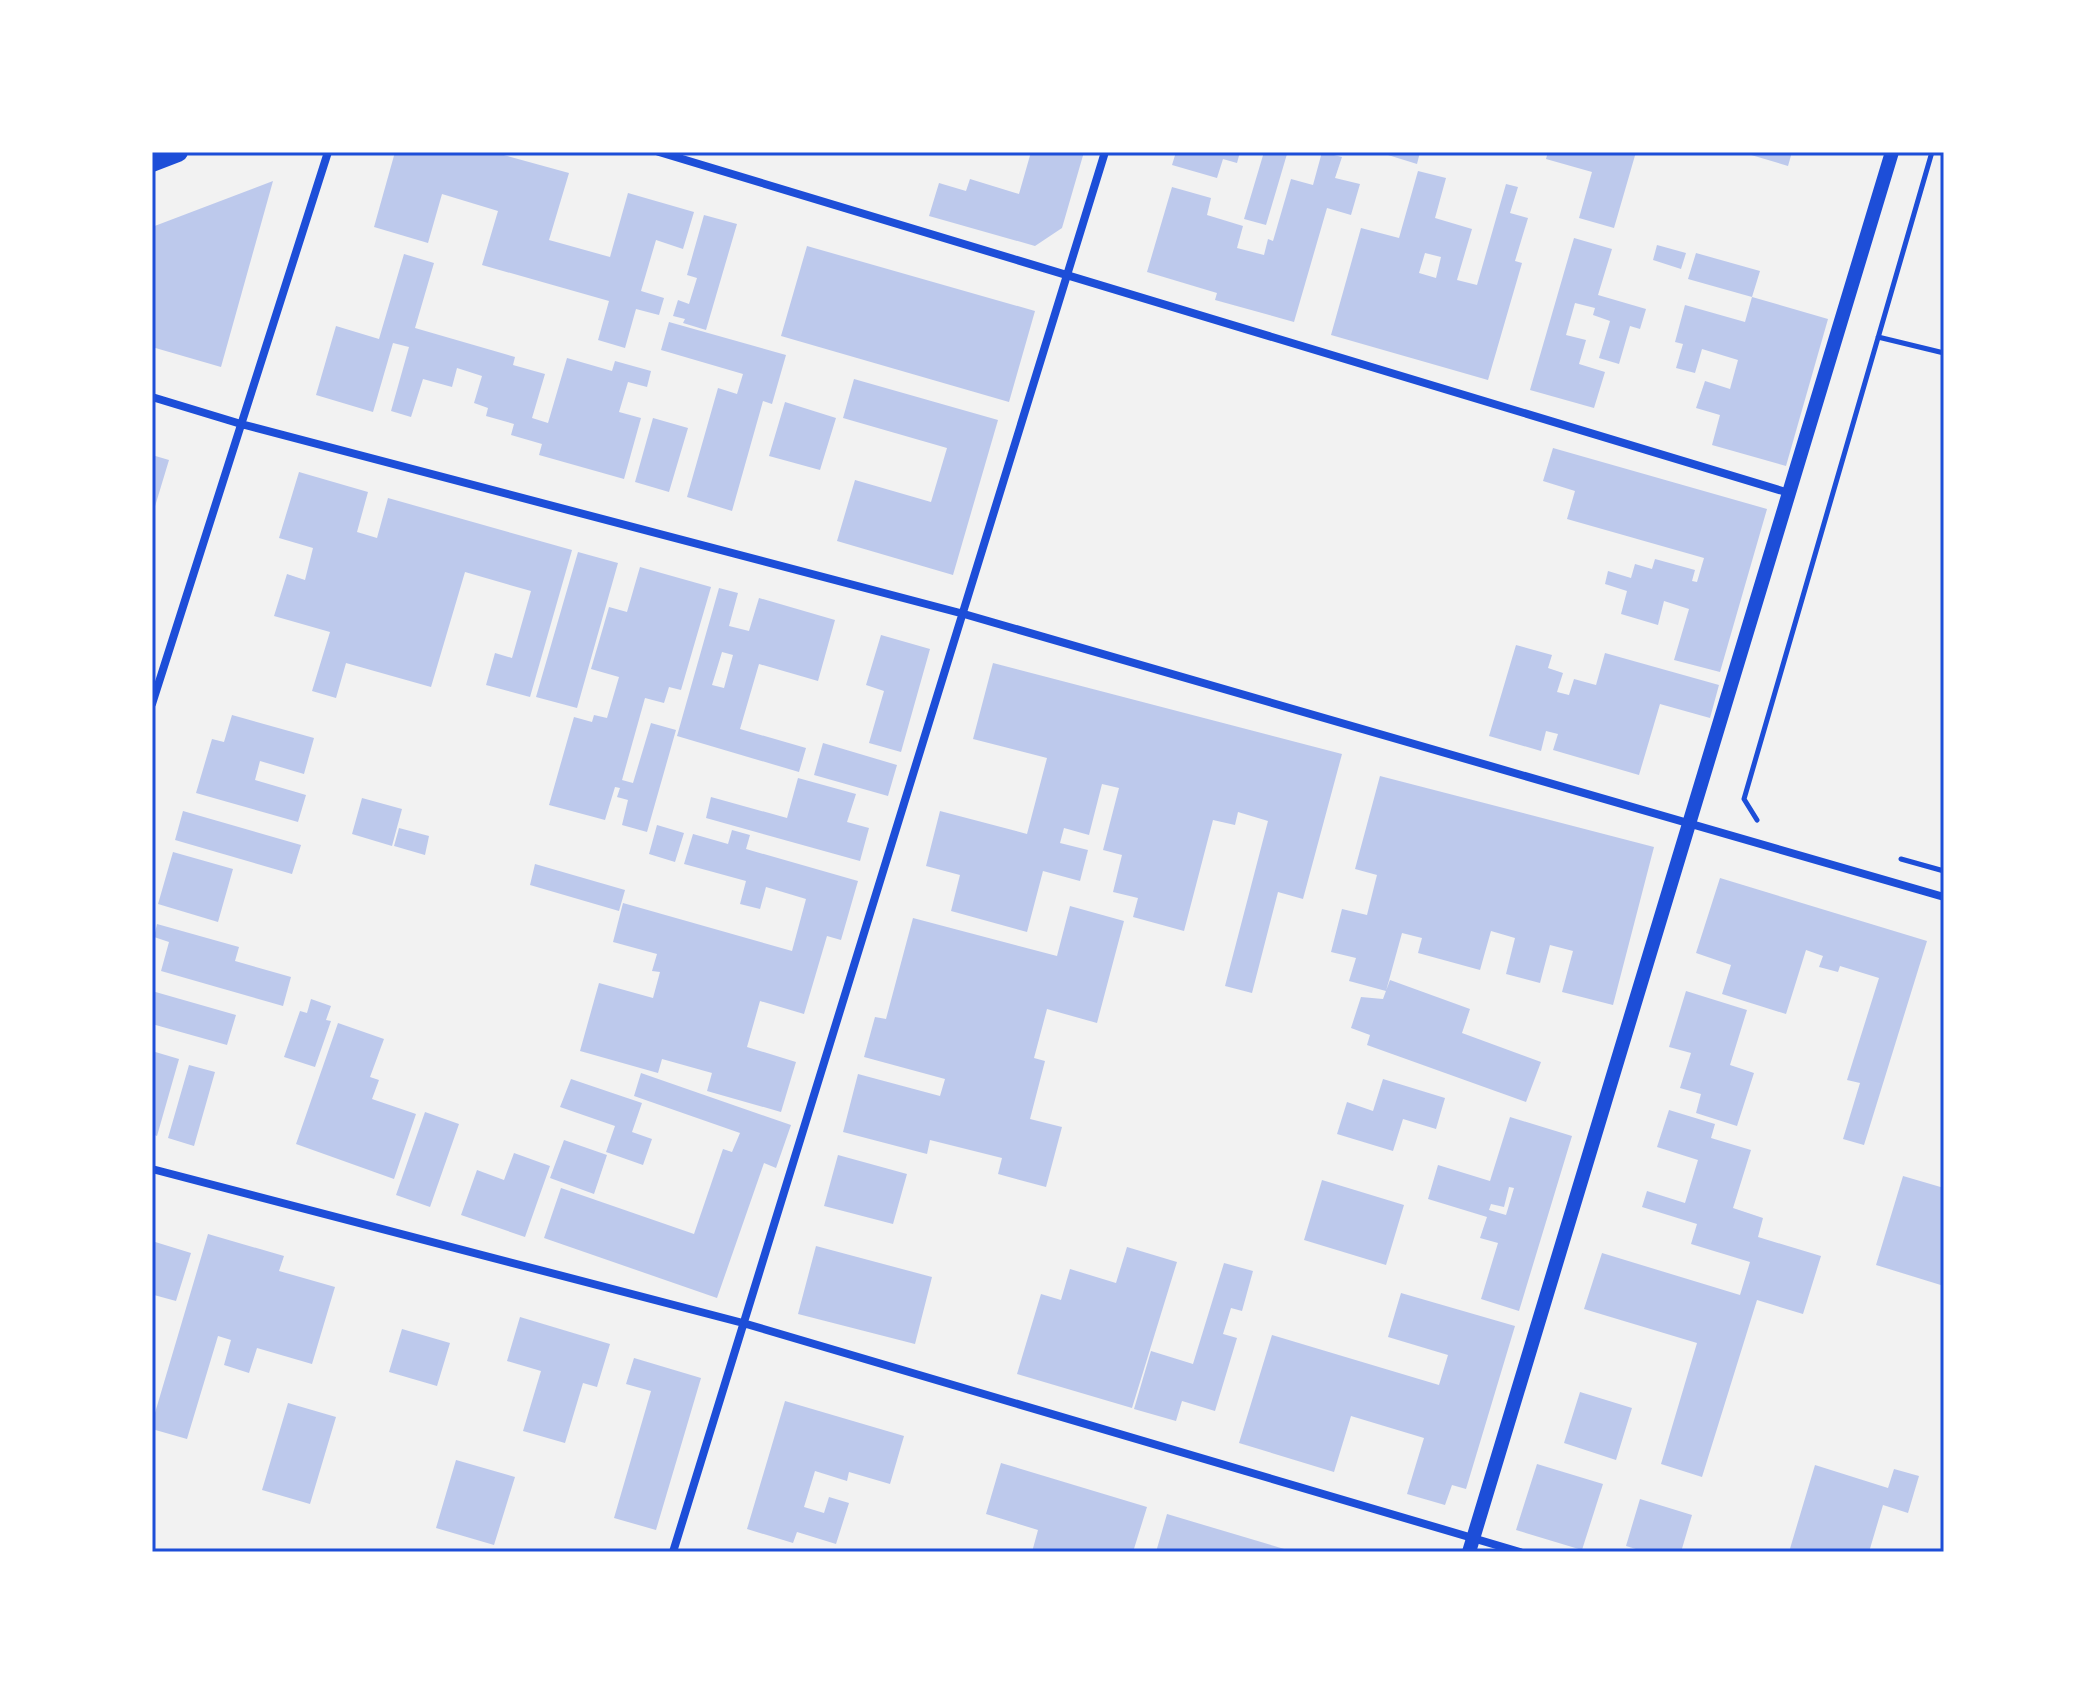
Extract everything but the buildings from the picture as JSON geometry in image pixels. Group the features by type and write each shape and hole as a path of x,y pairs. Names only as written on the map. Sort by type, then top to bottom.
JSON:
{"main road":[{"path":"152,162 178,152"}],"street":[{"path":"152,704 328,152"},
{"path":"659,152 1789,493"},
{"path":"673,1552 1105,152"},
{"path":"1471,1545 1892,152"},
{"path":"152,397 241,424 964,614 1944,897"},
{"path":"152,1169 743,1323 1471,1545 1520,1552"}],"path":[{"path":"1769,823 1754,819 1744,799 1932,152"},
{"path":"1878,337 1944,353"},
{"path":"1900,859 1944,871"}]}
